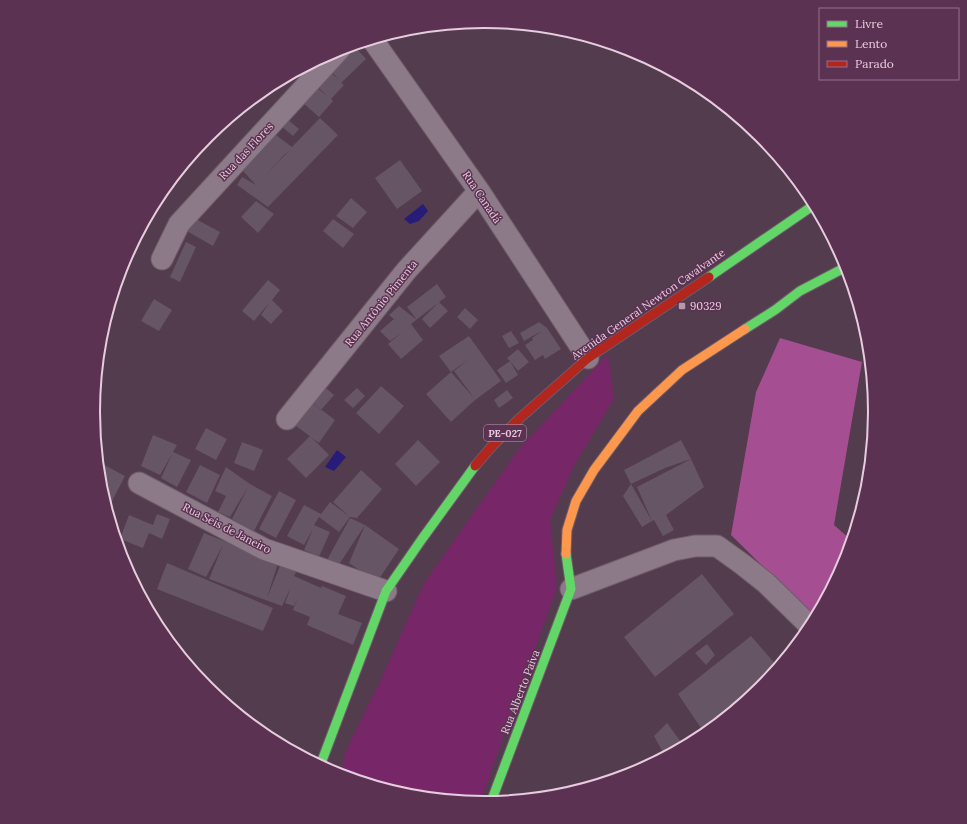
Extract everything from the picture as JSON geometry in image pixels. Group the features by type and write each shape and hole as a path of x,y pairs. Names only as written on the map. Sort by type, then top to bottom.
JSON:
{"main road":[{"name":"Avenida General Newton Cavalvante","path":"322,760 386,591 470,473 493,445 520,418 588,358 809,209"},
{"path":"571,590 566,553 567,530 576,501 594,470 638,411 682,370 775,310 800,291 840,270"},
{"name":"Rua Alberto Paiva","path":"493,796 571,590"}],"street":[{"name":"Rua Canadá","path":"375,44 479,190 588,358"},
{"name":"Rua das Flores","path":"162,260 179,224 329,61"},
{"name":"Rua Antônio Pimenta","path":"287,419 406,271 479,190"},
{"name":"Rua Seis de Janeiro","path":"139,482 264,549 386,591"},
{"path":"571,590 674,550 695,546 717,546 766,583 805,621"}],"shaded area":[{"path":"423,204 428,211 419,221 410,224 404,219"},
{"path":"780,338 862,362 834,525 847,536 828,582 810,613 731,535 756,392"},
{"path":"608,354 614,399 575,464 550,520 557,588 483,796 433,793 409,789 360,776 342,769 345,753 381,679 424,583 519,449"},
{"path":"337,450 346,457 334,471 325,467"}],"building":[{"path":"357,49 366,59 341,83 344,85 331,99 333,101 319,117 302,102 315,86 328,97 317,86 330,72 339,80 329,69 346,54"},
{"path":"320,118 338,135 268,207 237,185 242,177 256,185 243,171 272,132 292,147","holes":["289,151 264,177 284,155"]},
{"path":"287,119 299,129 293,136 281,126"},
{"path":"400,160 422,191 397,209 375,178"},
{"path":"351,198 367,212 353,228 336,216"},
{"path":"256,201 274,214 258,233 241,217"},
{"path":"192,217 220,232 213,246 185,230"},
{"path":"333,219 354,234 343,248 323,231"},
{"path":"186,242 196,247 180,282 170,277"},
{"path":"268,280 280,290 272,300 283,311 271,324 261,315 270,302 254,321 242,311"},
{"path":"437,284 446,297 439,302 448,311 430,328 422,319 438,303 417,320 407,307"},
{"path":"154,299 172,310 159,331 141,321"},
{"path":"399,306 417,320 411,324 423,340 401,359 388,344 401,333 390,341 380,331 394,319 389,315"},
{"path":"465,308 478,320 470,329 457,317"},
{"path":"539,322 547,328 561,349 545,359 543,355 535,360 525,345 533,340 532,338 542,331 524,341 520,333"},
{"path":"511,331 519,343 509,348 502,336"},
{"path":"469,336 501,381 475,400 451,422 426,394 451,372 439,356","holes":["469,359 454,371 474,398 451,372"]},
{"path":"518,349 529,362 518,371 507,358"},
{"path":"510,361 518,375 506,383 497,370"},
{"path":"381,386 404,406 379,434 356,413"},
{"path":"326,388 334,395 321,410 313,402"},
{"path":"357,388 365,396 353,408 344,400"},
{"path":"507,390 513,398 499,408 494,400"},
{"path":"309,400 335,420 319,443 292,423"},
{"path":"206,428 227,439 216,460 195,449"},
{"path":"153,435 177,445 173,452 191,460 177,487 161,478 172,454 160,475 141,466"},
{"path":"310,436 329,455 306,478 287,459"},
{"path":"418,440 440,462 416,486 395,464"},
{"path":"681,440 691,459 665,468 631,484 624,470"},
{"path":"242,442 263,450 254,471 234,463"},
{"path":"691,459 704,487 666,515 674,530 663,536 654,520 652,521 637,487"},
{"path":"103,464 125,476 111,503"},
{"path":"200,465 220,475 207,503 186,492"},
{"path":"226,467 250,484 272,496 254,531 232,519 248,487 230,517 218,512 226,496 215,491"},
{"path":"361,470 382,489 357,518 350,517 333,502"},
{"path":"631,484 652,521 642,527 623,496"},
{"path":"279,491 296,500 276,538 259,529"},
{"path":"330,502 350,517 339,532 319,517 314,525 330,532 319,557 304,550 313,529 304,545 287,536 304,505 321,514"},
{"path":"157,514 170,519 162,539 149,533 143,548 122,540 121,537 129,515 153,525"},
{"path":"350,518 365,525 338,566 327,560"},
{"path":"365,525 399,549 377,582 349,563"},
{"path":"204,533 278,563 267,598 282,561 298,568 294,576 321,588 322,586 346,596 338,614 362,623 353,645 307,625 310,617 293,610 298,597 294,606 285,603 291,587 282,606 209,579 223,545 206,577 188,569"},
{"path":"167,563 273,608 263,631 157,589"},
{"path":"702,574 734,614 655,677 624,637"},
{"path":"751,636 774,663 737,701 701,728 678,694"},
{"path":"707,644 715,655 706,665 695,653"},
{"path":"667,723 681,741 662,751 654,736"}],"traffic: fast":[{"path":"709,277 809,209"},
{"path":"745,329 775,310 800,291 840,270"},
{"path":"322,760 386,591 475,466"},
{"path":"493,796 571,589 566,554"}],"traffic: slow":[{"path":"566,554 567,530 576,501 594,470 638,411 682,370 745,329"}],"traffic: jam":[{"path":"475,466 493,445 520,418 588,358 709,277"}],"place":[{"name":"90329","path":"682,306"}]}
